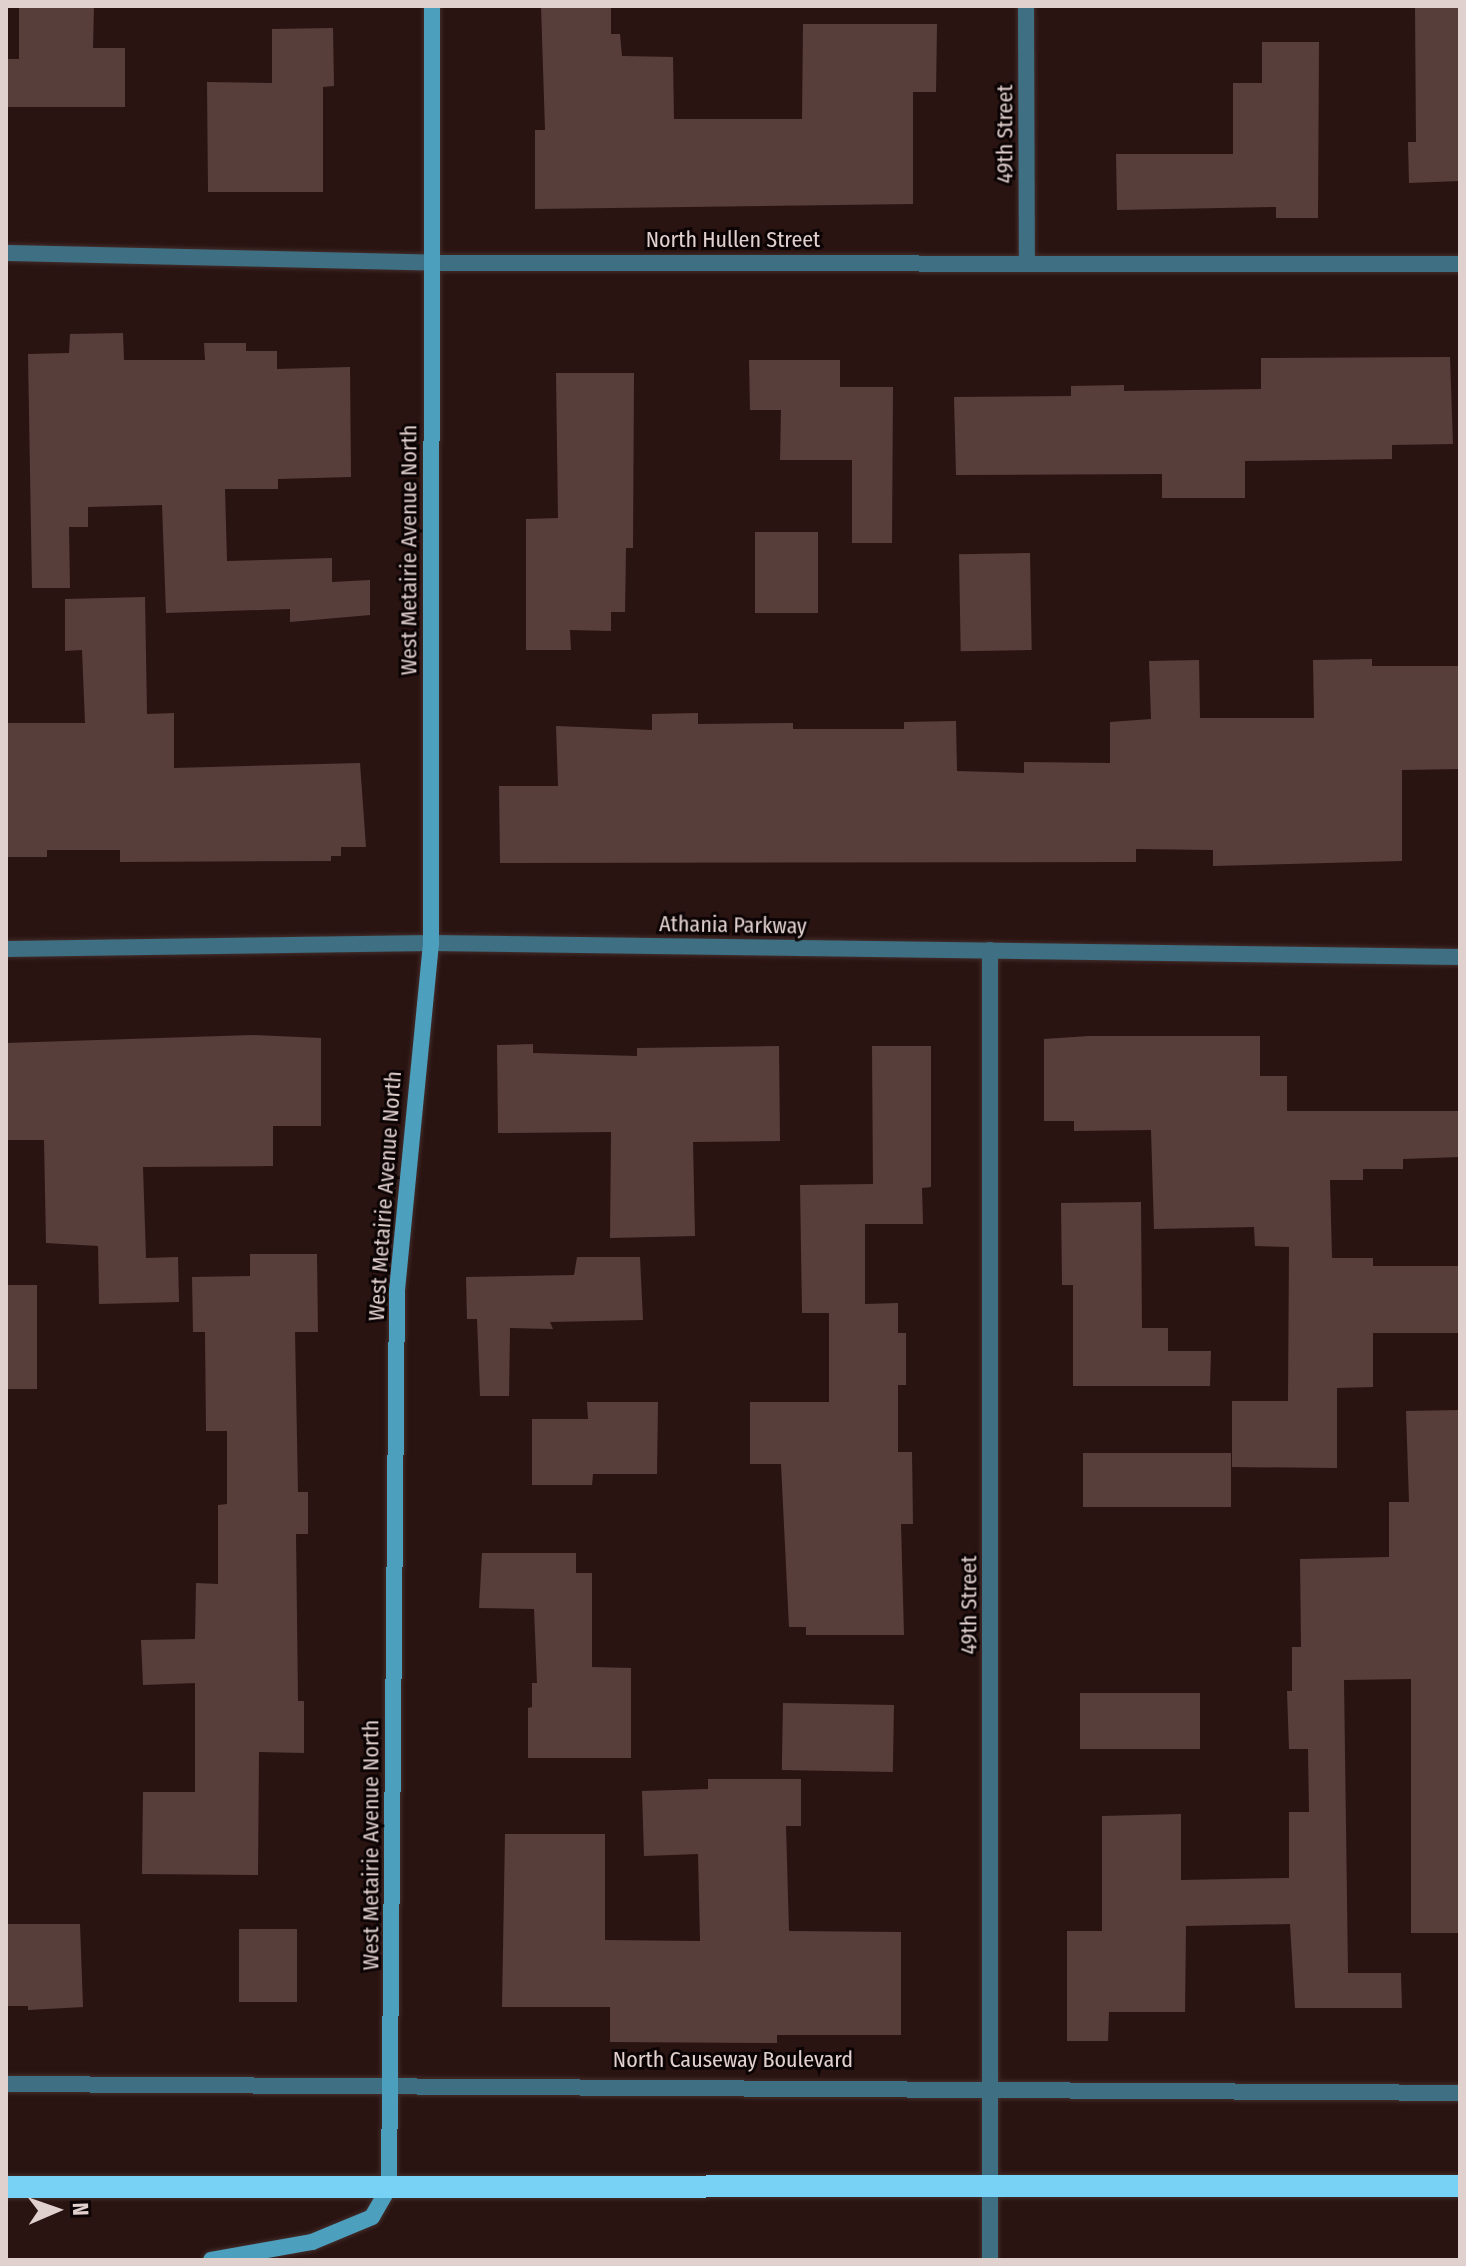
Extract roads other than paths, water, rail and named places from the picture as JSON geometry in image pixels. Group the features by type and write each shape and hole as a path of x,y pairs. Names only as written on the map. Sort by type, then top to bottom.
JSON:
{"highway":[{"path":"6,2187 1460,2186"}],"main road":[{"name":"West Metairie Avenue North","path":"389,2187 397,1290 431,943 432,6"},
{"path":"211,2260 312,2242 372,2217 389,2187"}],"street":[{"name":"49th Street","path":"1026,6 1027,262"},
{"name":"North Hullen Street","path":"6,253 431,263 1460,264"},
{"name":"Athania Parkway","path":"6,949 431,943 1460,957"},
{"name":"49th Street","path":"990,950 990,2260"},
{"name":"North Causeway Boulevard","path":"6,2084 991,2086 1460,2093"}]}
